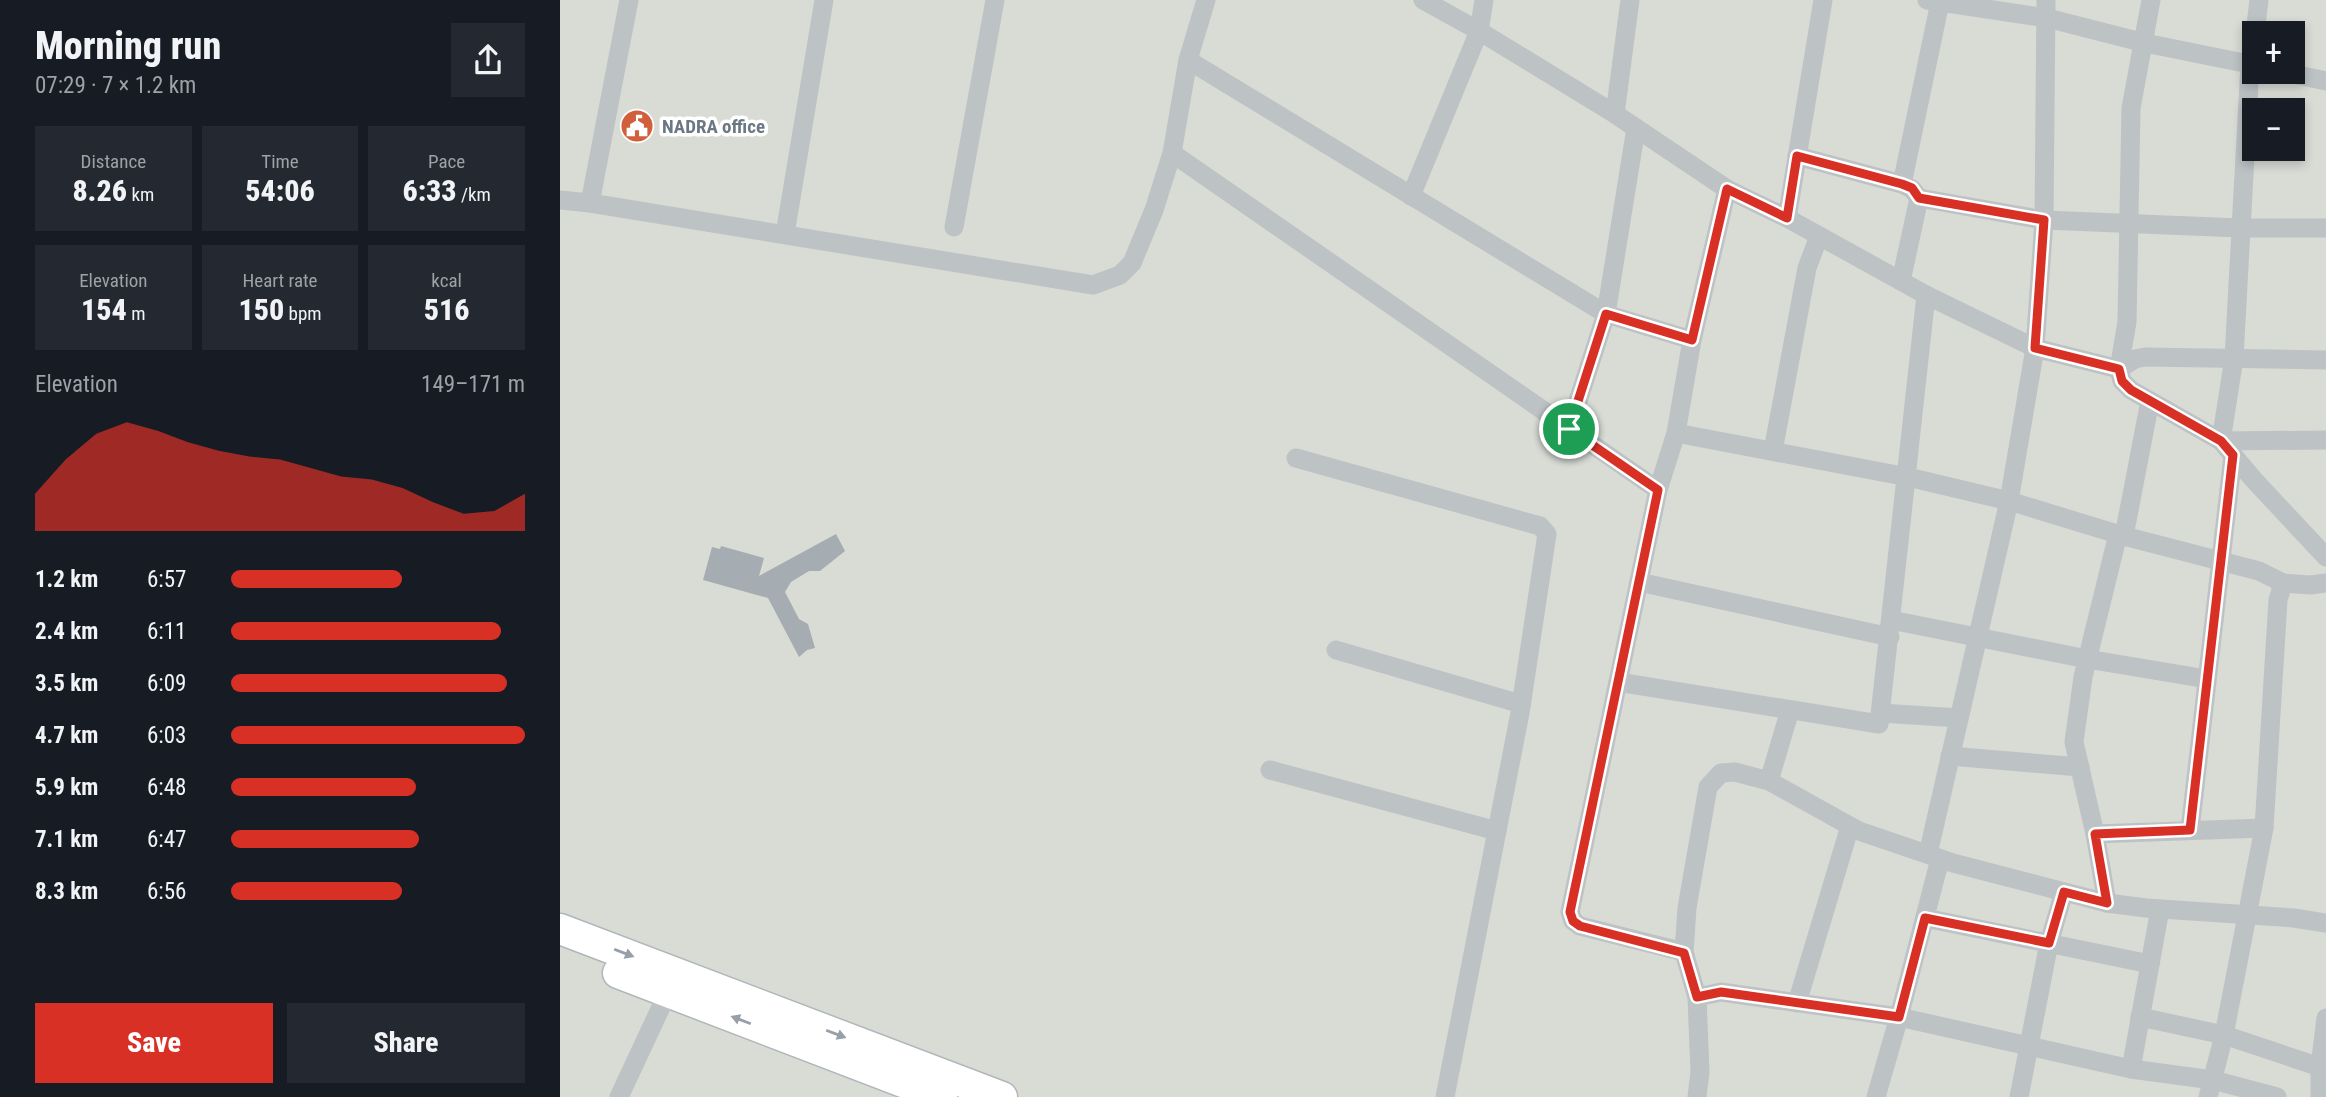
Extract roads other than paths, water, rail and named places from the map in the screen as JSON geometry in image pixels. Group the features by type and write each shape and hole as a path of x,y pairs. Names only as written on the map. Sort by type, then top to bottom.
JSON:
{"main road":[{"path":"560,929 1002,1097"},
{"path":"560,951 942,1097"}],"street":[{"path":"590,203 629,0"},
{"path":"785,234 824,0"},
{"path":"954,227 995,0"},
{"path":"560,200 1093,285 1120,275 1132,262 1154,210 1172,153 1188,60 1206,0"},
{"path":"1423,0 1615,114 1727,189 1787,218 1926,295 2035,348 2119,369 2135,359 2145,357 2326,360"},
{"path":"1412,196 1479,31 1484,0"},
{"path":"1615,114 1630,0"},
{"path":"1787,218 1823,0"},
{"path":"2151,0 2131,108 2127,322 2119,369 2122,381 2131,390 2227,448 2254,480 2319,538 2326,557"},
{"path":"2256,21 2259,0"},
{"path":"1902,184 1934,1 2046,9 2145,43 2242,63"},
{"path":"1876,1097 1925,918 1950,756 2009,500 2035,348 2044,220 2046,9"},
{"path":"1188,60 1606,314 1692,340"},
{"path":"2305,76 2326,81"},
{"path":"2190,830 2220,561 2251,84"},
{"path":"1569,429 1606,314 1636,128"},
{"path":"1172,153 1658,490"},
{"path":"1797,156 1902,184 1912,188 1919,198 2044,220 2240,228 2326,228"},
{"path":"1684,953 1580,926 1573,921 1570,912 1658,490 1676,433 1692,340 1727,189"},
{"path":"1901,281 1919,198"},
{"path":"1773,452 1807,268 1819,236"},
{"path":"1618,682 1879,724 1926,295"},
{"path":"2107,903 2095,834 2074,743 2087,659 2121,535 2150,401"},
{"path":"1676,433 1908,477 2009,500 2121,535 2259,571 2283,583 2326,583"},
{"path":"2227,448 2326,440"},
{"path":"1296,458 1540,526 1547,534 1521,704 1445,1097"},
{"path":"1639,582 1890,629 1978,636 2087,659 2207,679"},
{"path":"2211,1088 2224,1035 2264,828 2278,600 2283,583"},
{"path":"1336,650 1521,704"},
{"path":"1769,781 1790,710"},
{"path":"1881,713 1959,718"},
{"path":"1950,756 2080,767"},
{"path":"1270,770 1497,831"},
{"path":"1697,1097 1700,1072 1697,997 1684,953 1687,908 1708,787 1721,773 1735,772 1769,781 1850,826 1934,856 2107,903 2326,923"},
{"path":"1797,1003 1850,826"},
{"path":"2095,834 2264,828"},
{"path":"2020,1097 2049,943 2064,892"},
{"path":"2131,1069 2160,909"},
{"path":"1925,918 2150,964"},
{"path":"619,1097 668,992"},
{"path":"1697,997 1721,992 1899,1017 2211,1088 2277,1097"},
{"path":"2140,1017 2224,1035 2323,1068"},
{"path":"2320,1097 2326,1018"}],"place":[{"name":"NADRA office","path":"637,126"}]}
